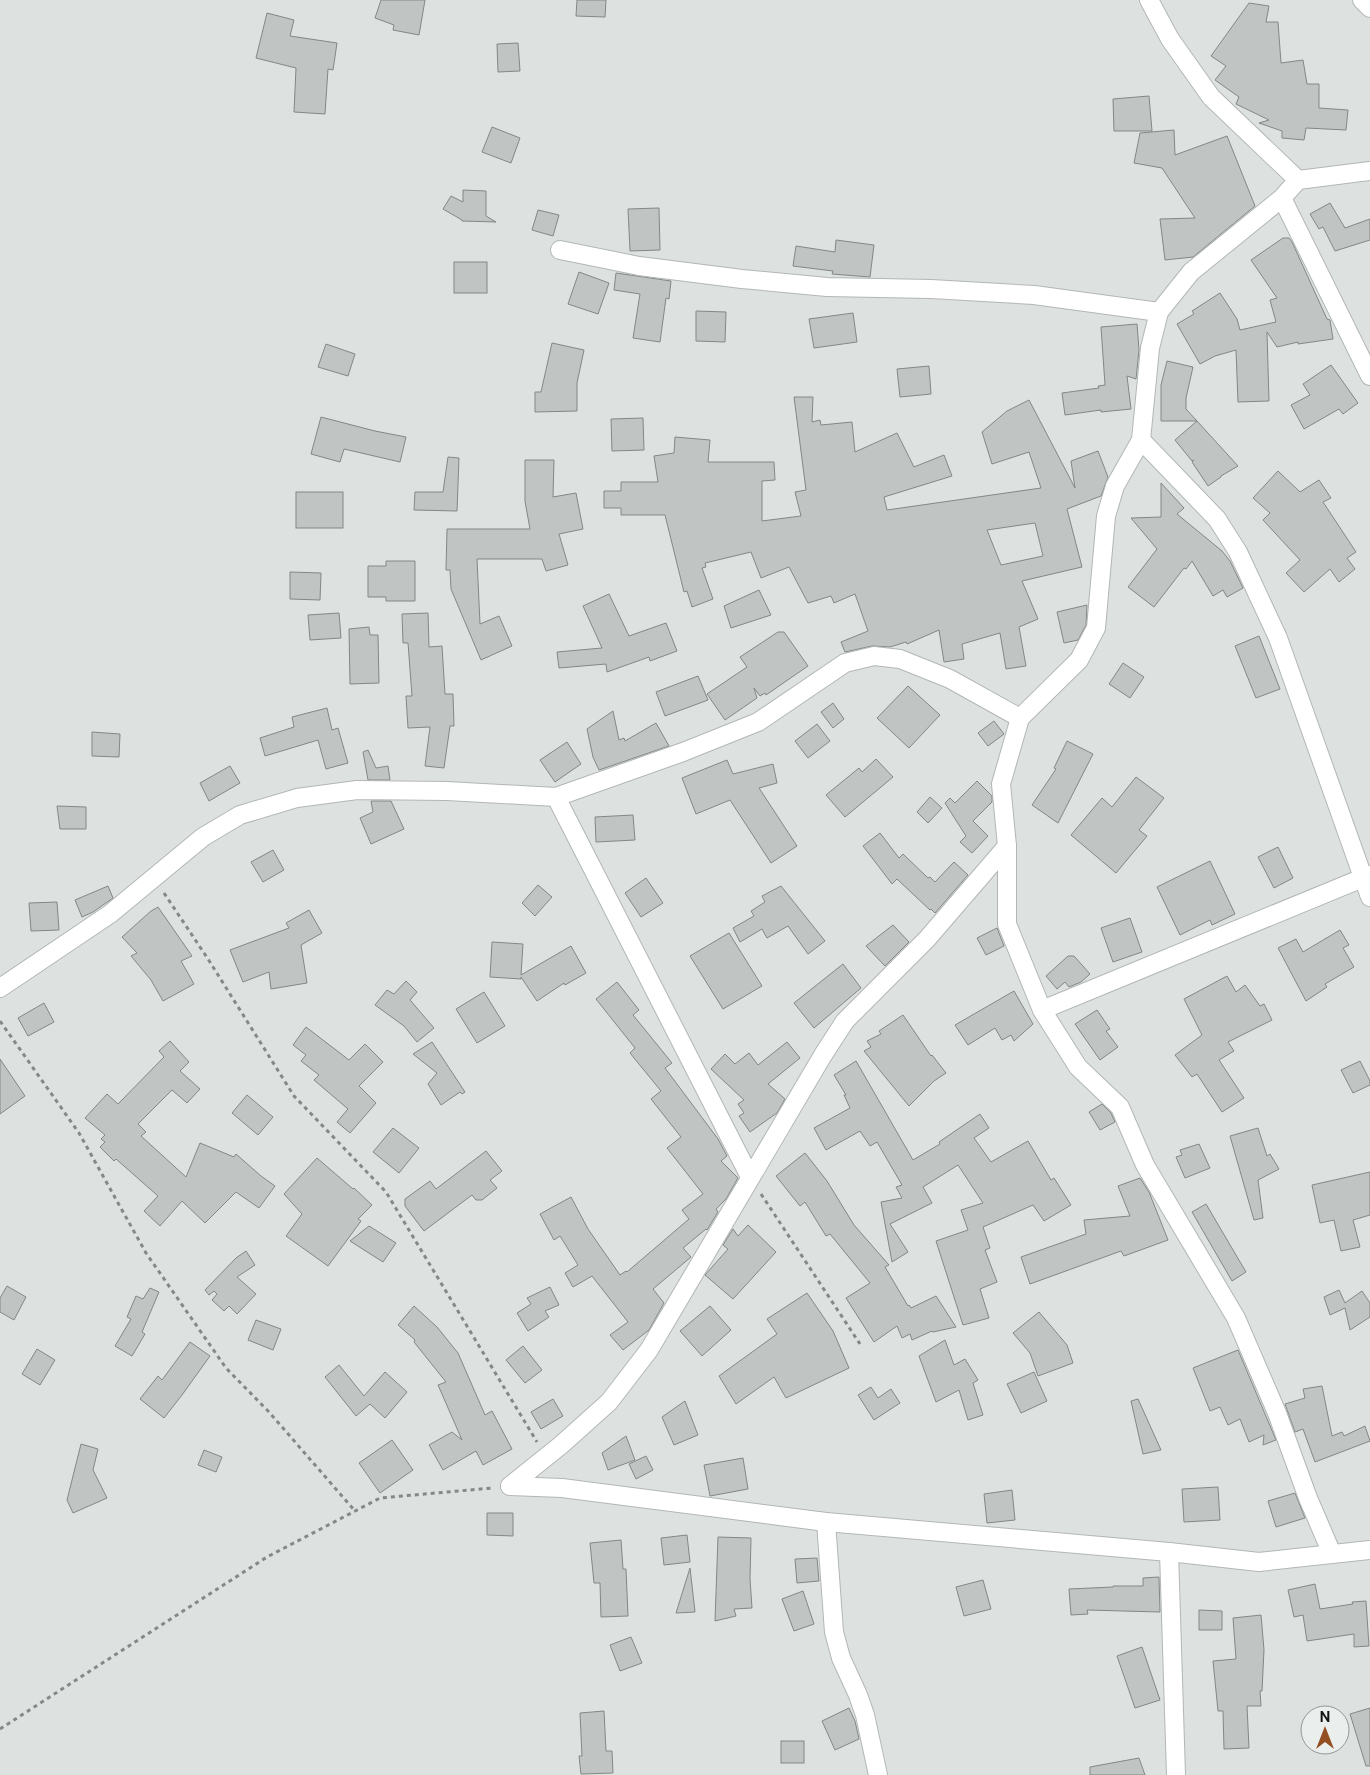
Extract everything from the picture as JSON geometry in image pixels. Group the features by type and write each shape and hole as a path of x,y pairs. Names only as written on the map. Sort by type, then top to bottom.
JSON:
{"street":[{"path":"1150,0 1170,40 1211,97 1298,180"},
{"path":"1362,0 1370,8"},
{"path":"1332,1554 1308,1498 1277,1413 1236,1318 1145,1165 1120,1107 1078,1067 1042,1010 1007,924 1007,846 1001,784 1020,718 1079,660 1096,628 1106,516 1115,486 1141,440 1150,348 1159,312 1191,272 1282,198 1298,180 1370,171"},
{"path":"1282,198 1370,376"},
{"path":"560,250 639,266 742,279 827,286 931,288 1034,295 1159,312"},
{"path":"1141,440 1217,519 1238,552 1278,638 1366,877 1370,897"},
{"path":"0,988 110,914 203,837 240,815 296,798 357,790 447,791 556,797 683,752 758,722 845,663 874,656 900,659 950,680 1020,718"},
{"path":"556,797 750,1177"},
{"path":"510,1486 546,1458 608,1402 649,1350 823,1054 845,1021 927,939 1007,846"},
{"path":"1042,1010 1366,877"},
{"path":"510,1486 562,1488 826,1522 1168,1552 1259,1562 1370,1550"},
{"path":"826,1522 834,1632 862,1708 878,1775"},
{"path":"1168,1552 1176,1775"}],"path":[{"path":"153,878 208,959 294,1096 386,1192 546,1458"},
{"path":"0,1021 79,1133 146,1253 226,1368 269,1412 355,1511"},
{"path":"750,1177 860,1344"},
{"path":"0,1729 267,1556 380,1498 510,1486"}],"building":[{"path":"381,0 425,0 419,35 393,30 394,25 375,18"},
{"path":"577,0 606,0 605,17 576,16"},
{"path":"1249,3 1269,6 1266,22 1278,22 1281,63 1303,60 1307,84 1319,84 1319,108 1348,110 1346,130 1306,128 1304,140 1282,138 1282,131 1259,123 1269,120 1236,104 1239,97 1215,80 1226,66 1211,56"},
{"path":"267,13 294,20 290,36 337,43 333,70 328,69 325,114 294,112 296,68 256,58"},
{"path":"518,43 520,71 498,72 497,44"},
{"path":"1149,96 1152,131 1114,131 1113,99"},
{"path":"492,127 520,138 511,163 482,152"},
{"path":"1174,130 1175,155 1227,136 1255,206 1193,257 1165,260 1160,219 1195,218 1162,168 1134,163 1140,133"},
{"path":"463,190 486,191 486,216 496,222 462,221 443,209 451,196 463,202"},
{"path":"1330,203 1345,228 1370,219 1370,240 1335,251 1323,227 1319,229 1310,214"},
{"path":"659,208 660,250 630,251 628,209"},
{"path":"538,210 559,215 553,236 532,230"},
{"path":"1283,238 1289,238 1292,242 1327,319 1330,320 1333,339 1298,344 1298,342 1277,347 1267,332 1269,401 1238,402 1236,350 1215,356 1200,364 1177,324 1194,314 1192,311 1220,293 1237,319 1240,330 1276,322 1270,300 1277,298 1251,260"},
{"path":"836,240 874,245 870,277 832,274 833,271 793,266 796,246 835,252"},
{"path":"454,262 487,262 487,293 454,293"},
{"path":"579,272 609,283 598,314 568,304"},
{"path":"616,273 671,281 669,299 666,298 660,342 633,338 640,294 614,290"},
{"path":"696,311 726,312 725,342 696,341"},
{"path":"853,313 857,342 814,348 809,319"},
{"path":"1137,324 1139,350 1136,379 1127,376 1131,409 1101,412 1101,410 1065,415 1062,393 1099,388 1098,386 1105,385 1101,327"},
{"path":"552,343 584,350 577,383 577,411 535,412 535,392 541,392"},
{"path":"326,344 355,354 348,376 318,367"},
{"path":"1167,361 1193,367 1186,398 1186,409 1197,421 1161,421 1161,385"},
{"path":"1331,365 1358,403 1343,414 1339,409 1304,429 1291,405 1310,395 1303,384"},
{"path":"929,366 931,394 900,397 897,369"},
{"path":"794,397 813,397 812,422 820,420 821,425 852,422 855,452 897,433 914,467 944,455 952,476 884,497 887,510 1041,488 1029,452 992,464 982,432 1007,411 1029,400 1075,488 1071,461 1098,451 1108,477 1101,496 1067,509 1082,567 1022,581 1038,619 1019,627 1026,666 1006,669 1000,633 962,644 964,659 944,662 939,630 907,644 906,642 890,647 872,646 845,652 841,642 868,631 855,594 834,603 831,596 808,603 789,567 761,578 751,552 705,563 706,567 702,568 713,599 692,607 687,591 684,592 665,515 621,515 621,508 604,508 604,491 621,491 621,482 658,482 654,456 674,453 675,437 710,440 708,462 774,462 775,480 762,481 762,521 801,516 795,492 806,490","holes":["1035,523 1043,556 1001,565 987,530"]},
{"path":"321,417 406,437 400,462 344,449 340,462 311,454"},
{"path":"643,418 644,450 612,451 611,419"},
{"path":"1197,421 1238,466 1208,486 1192,462 1194,460 1192,461 1175,440"},
{"path":"448,457 459,458 457,511 414,510 415,492 443,492"},
{"path":"525,460 554,460 553,497 576,493 583,529 559,534 568,565 546,571 542,559 477,559 480,624 499,616 512,646 481,660 451,589 450,570 446,570 447,529 530,529 525,501"},
{"path":"1278,471 1300,492 1319,480 1331,498 1323,502 1356,552 1347,558 1355,569 1339,582 1330,569 1304,592 1286,573 1300,560 1263,520 1270,513 1253,498"},
{"path":"1161,483 1184,508 1177,514 1222,551 1230,561 1243,588 1227,597 1223,590 1213,596 1192,561 1186,569 1184,568 1154,607 1128,587 1157,549 1131,518 1161,517"},
{"path":"296,492 343,492 343,528 296,528"},
{"path":"386,561 415,561 415,601 386,601 386,597 368,597 368,566 386,566"},
{"path":"290,572 321,573 320,600 290,599"},
{"path":"759,590 771,615 731,628 724,606"},
{"path":"609,594 629,636 666,623 677,651 650,661 649,657 607,672 606,664 559,668 557,652 602,648 583,606"},
{"path":"1087,605 1086,625 1078,640 1064,643 1057,612"},
{"path":"339,613 341,638 310,640 308,615"},
{"path":"428,613 429,647 442,646 445,694 453,694 454,726 450,726 444,768 425,766 430,727 408,728 406,696 412,696 408,643 403,643 402,614"},
{"path":"369,627 370,635 378,635 379,683 350,684 349,629"},
{"path":"778,632 784,632 808,666 766,695 765,693 760,696 754,688 757,698 725,720 707,694 747,667 740,657"},
{"path":"1259,636 1280,689 1256,698 1235,646"},
{"path":"1123,663 1144,677 1130,698 1109,684"},
{"path":"698,676 708,700 665,716 656,692"},
{"path":"908,686 940,715 909,748 877,718"},
{"path":"833,703 844,719 833,728 821,712"},
{"path":"327,708 332,730 338,728 348,763 326,769 318,740 265,756 260,738 294,727 292,717"},
{"path":"613,711 619,740 624,738 625,741 656,723 669,746 599,770 593,757 587,729"},
{"path":"994,721 1004,734 988,746 978,733"},
{"path":"817,724 830,741 808,758 795,741"},
{"path":"92,732 120,734 119,757 92,756"},
{"path":"1067,741 1093,754 1058,823 1032,805 1056,769 1054,768"},
{"path":"567,742 581,764 555,782 540,760"},
{"path":"368,750 376,768 388,766 390,780 368,780 363,752"},
{"path":"876,759 893,777 845,817 826,795 859,768 862,772"},
{"path":"727,760 733,774 773,764 777,783 759,788 797,846 771,863 730,800 696,814 682,778"},
{"path":"230,766 240,783 209,801 200,783"},
{"path":"1136,777 1164,798 1139,830 1147,836 1116,873 1071,835 1102,798 1112,807"},
{"path":"977,781 992,796 992,802 973,821 988,836 972,853 960,842 966,836 945,803 950,798 955,803"},
{"path":"930,797 942,808 928,823 917,812"},
{"path":"371,801 391,801 404,829 371,844 360,818 373,812"},
{"path":"57,806 86,807 86,829 60,829"},
{"path":"633,815 635,840 596,842 595,817"},
{"path":"880,833 899,858 903,854 928,878 930,877 935,882 954,862 968,875 935,913 897,879 892,884 863,846"},
{"path":"1278,847 1293,878 1274,888 1258,857"},
{"path":"273,850 284,870 263,882 251,862"},
{"path":"1210,861 1235,914 1212,925 1210,920 1180,935 1157,887"},
{"path":"646,878 663,903 641,917 625,893"},
{"path":"538,885 552,897 535,916 522,903"},
{"path":"108,886 113,898 82,917 75,900"},
{"path":"781,886 825,941 808,954 788,926 767,938 762,929 740,942 733,928 754,916 751,911 765,902 762,896"},
{"path":"57,902 59,930 31,931 29,903"},
{"path":"158,907 192,956 181,961 194,984 163,1001 151,980 131,956 137,953 122,937"},
{"path":"309,910 322,933 301,945 307,983 271,989 269,972 243,982 230,950 289,928 286,923"},
{"path":"1130,918 1142,952 1113,962 1101,928"},
{"path":"893,925 909,942 885,966 866,946"},
{"path":"997,928 1004,946 986,955 977,938"},
{"path":"1340,930 1349,945 1343,948 1354,967 1325,984 1327,987 1306,1001 1278,948 1296,939 1303,952"},
{"path":"729,933 762,986 723,1009 690,956"},
{"path":"492,942 523,944 521,975 571,946 586,973 565,985 564,983 537,1001 521,977 521,979 490,977"},
{"path":"1068,956 1074,956 1090,974 1081,982 1069,987 1065,982 1057,989 1046,976"},
{"path":"843,964 861,988 814,1028 794,1003"},
{"path":"1227,976 1236,992 1245,985 1260,1006 1264,1004 1272,1020 1228,1042 1234,1051 1219,1060 1244,1098 1222,1112 1197,1074 1192,1077 1175,1055 1202,1035 1184,999"},
{"path":"406,981 417,992 410,1000 434,1028 417,1042 404,1026 375,1005 387,990 394,994"},
{"path":"617,982 639,1010 633,1015 672,1063 665,1068 718,1139 727,1156 721,1161 738,1178 726,1199 716,1209 718,1212 707,1230 683,1248 691,1257 653,1289 664,1303 649,1330 623,1350 610,1335 628,1322 592,1276 573,1287 565,1273 578,1265 560,1236 554,1240 540,1214 571,1197 588,1229 620,1275 627,1272 689,1219 682,1210 703,1194 667,1148 681,1137 651,1099 661,1091 630,1053 635,1048 596,999"},
{"path":"1014,991 1033,1024 1014,1041 1011,1035 1002,1040 995,1028 968,1045 955,1025"},
{"path":"484,992 505,1026 477,1043 456,1009"},
{"path":"44,1003 54,1022 28,1036 18,1018"},
{"path":"1097,1010 1110,1029 1106,1031 1118,1047 1100,1060 1075,1024"},
{"path":"903,1015 931,1056 946,1073 934,1081 909,1106 864,1051 871,1047 867,1041 881,1034 879,1031"},
{"path":"306,1027 349,1060 365,1044 383,1062 359,1086 376,1103 350,1133 337,1122 348,1109 314,1080 319,1075 301,1061 306,1055 293,1045"},
{"path":"170,1041 189,1062 180,1071 200,1089 187,1103 172,1090 138,1124 146,1132 141,1136 186,1177 200,1143 234,1157 236,1154 275,1186 259,1208 236,1192 205,1223 182,1201 160,1226 144,1211 158,1196 116,1159 114,1161 100,1147 105,1142 101,1139 105,1135 85,1118 107,1094 118,1104 164,1057 159,1051"},
{"path":"432,1042 465,1092 462,1094 460,1092 441,1105 428,1084 437,1073 413,1054"},
{"path":"787,1042 800,1058 768,1084 785,1099 777,1113 750,1132 739,1116 744,1113 738,1104 744,1100 711,1069 725,1054 735,1064 749,1053 758,1065"},
{"path":"0,1059 25,1096 0,1114"},
{"path":"856,1061 913,1160 940,1144 939,1142 980,1114 989,1128 974,1138 991,1162 1028,1141 1051,1180 1054,1178 1071,1205 1044,1221 1033,1205 983,1227 990,1248 985,1250 997,1282 980,1289 989,1318 963,1325 936,1241 968,1230 961,1210 983,1203 958,1165 923,1187 932,1203 890,1224 908,1252 892,1262 881,1202 902,1198 896,1187 902,1185 877,1142 870,1146 860,1131 826,1150 814,1128 850,1108 844,1095 846,1095 834,1075"},
{"path":"1360,1061 1370,1081 1370,1085 1353,1093 1341,1070"},
{"path":"247,1095 273,1117 258,1135 232,1113"},
{"path":"1102,1104 1111,1113 1115,1122 1100,1130 1089,1112"},
{"path":"393,1128 419,1148 399,1173 373,1152"},
{"path":"1258,1128 1267,1156 1270,1154 1279,1169 1258,1180 1263,1218 1254,1220 1230,1136"},
{"path":"1199,1144 1210,1168 1185,1178 1176,1157 1182,1155 1180,1150"},
{"path":"486,1151 502,1171 490,1180 497,1188 482,1200 476,1200 472,1195 424,1231 405,1206 405,1199 430,1181 436,1189"},
{"path":"805,1153 827,1181 854,1225 889,1265 885,1267 908,1306 911,1308 936,1296 956,1327 932,1331 912,1340 910,1334 902,1338 897,1326 874,1342 846,1298 870,1283 830,1234 826,1236 805,1202 800,1206 776,1176"},
{"path":"317,1158 372,1205 358,1219 361,1221 328,1266 286,1236 302,1214 284,1194"},
{"path":"1370,1172 1370,1215 1353,1220 1360,1247 1341,1251 1334,1220 1320,1223 1312,1185"},
{"path":"1140,1178 1149,1192 1168,1240 1124,1256 1121,1251 1030,1284 1021,1257 1086,1234 1084,1220 1130,1216 1118,1186"},
{"path":"1206,1204 1246,1272 1232,1281 1192,1212"},
{"path":"748,1225 776,1252 733,1299 705,1275 728,1249 723,1245 733,1229 738,1236"},
{"path":"369,1226 396,1243 383,1262 350,1241"},
{"path":"246,1251 255,1265 237,1277 256,1294 237,1314 229,1306 224,1311 212,1300 217,1294 214,1291 209,1295 205,1290 236,1258"},
{"path":"7,1286 26,1297 14,1320 0,1312 0,1298"},
{"path":"550,1287 559,1305 545,1311 549,1317 528,1331 517,1313 531,1304 527,1298"},
{"path":"150,1288 159,1292 142,1332 145,1334 132,1356 115,1346 131,1319 127,1317 136,1296 143,1299"},
{"path":"1339,1290 1345,1303 1362,1291 1370,1303 1370,1317 1350,1330 1345,1308 1330,1315 1324,1297"},
{"path":"807,1293 833,1331 849,1368 786,1398 774,1377 736,1404 719,1376 777,1334 767,1319"},
{"path":"414,1306 437,1327 458,1353 485,1415 492,1411 512,1449 483,1465 476,1451 443,1470 429,1445 452,1432 462,1440 438,1385 446,1382 414,1342 415,1340 398,1325"},
{"path":"710,1306 731,1330 702,1356 680,1331"},
{"path":"1039,1312 1067,1345 1073,1363 1038,1376 1030,1353 1013,1333"},
{"path":"256,1320 281,1329 273,1350 248,1340"},
{"path":"945,1340 954,1365 965,1359 978,1380 973,1383 983,1415 968,1420 959,1390 936,1402 919,1356"},
{"path":"190,1342 210,1356 164,1418 140,1399 158,1376 162,1380"},
{"path":"523,1346 542,1370 525,1383 506,1360"},
{"path":"37,1349 55,1360 40,1385 22,1374"},
{"path":"1238,1350 1276,1440 1263,1445 1264,1435 1249,1442 1240,1419 1228,1425 1220,1407 1210,1411 1193,1368"},
{"path":"339,1365 364,1396 385,1372 407,1392 385,1418 370,1404 356,1416 325,1377"},
{"path":"1034,1372 1047,1401 1021,1413 1007,1384"},
{"path":"1322,1386 1332,1436 1342,1432 1344,1436 1365,1426 1370,1441 1315,1462 1303,1429 1295,1432 1285,1404 1305,1398 1303,1389"},
{"path":"871,1387 878,1398 891,1389 900,1403 874,1420 858,1395"},
{"path":"553,1399 563,1416 541,1429 531,1412"},
{"path":"1138,1399 1161,1450 1143,1454 1131,1401"},
{"path":"685,1401 698,1435 674,1445 662,1417"},
{"path":"626,1436 635,1460 608,1470 602,1453"},
{"path":"392,1440 413,1470 380,1493 359,1463"},
{"path":"81,1444 98,1449 93,1470 107,1498 73,1513 67,1500"},
{"path":"204,1450 222,1457 216,1472 198,1465"},
{"path":"646,1456 653,1470 636,1479 629,1464"},
{"path":"743,1458 748,1489 710,1496 704,1465"},
{"path":"1218,1487 1220,1520 1184,1522 1182,1489"},
{"path":"1012,1490 1015,1520 987,1523 984,1494"},
{"path":"1295,1493 1305,1518 1276,1527 1268,1501"},
{"path":"487,1513 513,1513 513,1536 487,1535"},
{"path":"687,1535 690,1562 664,1565 661,1538"},
{"path":"718,1537 751,1538 750,1579 752,1608 734,1609 736,1616 715,1621"},
{"path":"621,1540 623,1569 626,1569 628,1616 601,1617 600,1583 594,1583 590,1543"},
{"path":"817,1558 819,1581 797,1583 795,1559"},
{"path":"690,1568 695,1612 676,1613"},
{"path":"1159,1577 1160,1612 1087,1610 1088,1614 1071,1615 1069,1589 1143,1586 1143,1578"},
{"path":"983,1580 991,1609 964,1616 956,1587"},
{"path":"1315,1584 1320,1609 1366,1601 1369,1646 1354,1647 1354,1634 1307,1641 1303,1615 1294,1617 1288,1590"},
{"path":"803,1591 814,1624 794,1631 782,1599"},
{"path":"1199,1610 1222,1611 1222,1630 1199,1630"},
{"path":"1261,1615 1264,1650 1262,1691 1260,1691 1261,1706 1247,1706 1249,1748 1224,1749 1223,1711 1218,1711 1213,1661 1236,1659 1233,1618"},
{"path":"631,1637 642,1663 620,1671 610,1645"},
{"path":"1142,1647 1160,1700 1135,1708 1117,1656"},
{"path":"849,1708 855,1721 859,1739 835,1750 822,1721"},
{"path":"1370,1708 1370,1766 1366,1766 1350,1714"},
{"path":"604,1711 606,1751 612,1751 613,1773 581,1774 579,1756 582,1756 580,1713"},
{"path":"781,1741 804,1741 804,1763 781,1763"},
{"path":"1139,1758 1145,1775 1090,1775 1090,1767"}]}
